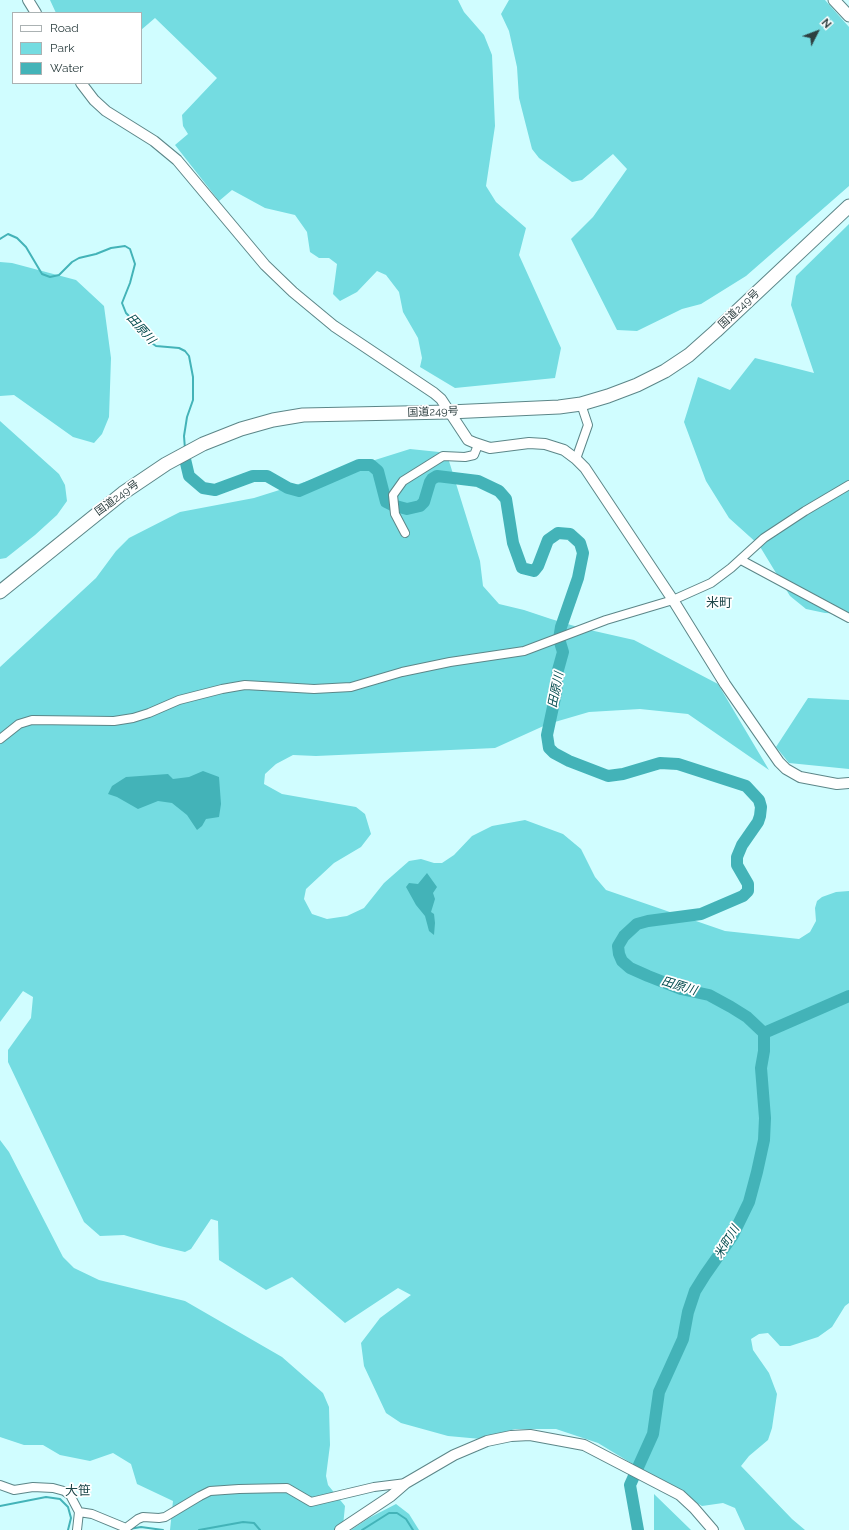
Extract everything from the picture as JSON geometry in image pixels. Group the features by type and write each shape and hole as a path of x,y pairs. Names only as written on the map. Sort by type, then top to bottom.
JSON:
{"highway":[{"name":"国道249号","path":"0,592 123,493 166,464 203,444 241,429 273,420 303,415 448,412 559,407 581,404 637,385 665,371 688,355 716,331 849,206"}],"main road":[{"path":"834,0 849,16"}],"street":[{"path":"28,0 35,12"},
{"path":"82,84 94,100 106,111 154,141 177,160 265,265 293,292 334,326 441,399 448,412 468,440 478,445 490,448 545,444 564,450 576,459 591,478 673,600 725,684 773,754 786,769 800,777 837,784 849,783"},
{"path":"576,459 588,425 581,404"},
{"path":"404,533 395,514 394,495 403,481 431,462 443,456 465,457 474,455 478,445"},
{"path":"0,739 19,724 32,720 96,722 133,718 179,700 222,688 245,685 314,689 350,687 402,672 450,662 524,651 606,620 673,600 711,583 740,560 764,538 787,522 849,485"},
{"path":"740,560 849,618"},
{"path":"340,1530 391,1496 406,1483 454,1455 487,1442 511,1436 530,1435 564,1440 584,1445 680,1495 694,1508 713,1530"},
{"path":"79,1512 92,1514 126,1528 143,1517 165,1517 210,1491 239,1488 287,1488 311,1502 374,1487 406,1483"},
{"path":"0,1485 14,1490 33,1487 53,1488 64,1491 70,1495 79,1512 77,1530"}],"green space":[{"path":"50,0 458,0 464,12 484,35 492,55 495,126 486,186 496,202 526,228 519,255 561,348 555,378 455,388 420,367 422,358 418,338 403,312 399,292 386,275 377,271 357,292 340,301 333,294 337,264 329,258 319,258 310,252 307,232 295,215 265,208 232,190 219,201 175,145 188,134 183,126 182,115 217,78 155,18 142,29 142,12 56,12"},
{"path":"509,0 825,0 849,27 849,186 746,276 701,304 682,309 637,331 617,330 571,239 593,217 627,169 613,154 582,180 572,182 539,158 532,149 519,98 517,67 509,31 501,14"},
{"path":"849,224 849,614 825,613 806,609 790,596 759,545 729,518 706,481 684,422 698,377 730,390 755,358 814,373 791,305 796,276"},
{"path":"0,262 12,263 76,280 104,306 111,358 109,417 102,434 94,443 73,437 14,395 0,396"},
{"path":"0,421 59,474 65,485 67,501 57,515 35,535 6,558 0,559"},
{"path":"410,449 439,452 449,461 480,561 483,586 499,604 524,610 581,628 634,640 718,684 769,770 688,714 640,709 589,712 548,724 495,748 316,756 293,755 276,764 265,774 264,784 282,794 356,807 365,814 371,834 361,847 334,863 306,889 304,899 312,914 327,919 347,916 364,908 384,883 409,861 421,859 434,863 442,863 454,855 472,836 492,826 525,820 563,834 581,849 595,877 606,890 725,931 799,939 810,932 816,921 815,908 817,901 822,897 836,892 849,891 849,1303 845,1306 832,1327 818,1337 790,1346 780,1346 768,1333 759,1334 751,1339 753,1350 769,1373 777,1394 772,1428 768,1440 749,1456 741,1466 792,1519 805,1530 745,1530 735,1508 723,1503 702,1506 598,1443 556,1429 515,1429 481,1439 448,1436 401,1423 386,1413 364,1366 361,1343 380,1318 411,1295 398,1288 345,1323 292,1277 266,1290 219,1260 218,1221 211,1219 191,1249 185,1252 124,1235 100,1236 84,1222 8,1062 8,1050 31,1018 33,997 23,991 0,1022 0,667 96,578 116,551 129,538 180,512 254,498"},
{"path":"808,698 849,700 849,769 789,763 776,747"},
{"path":"0,1140 9,1152 63,1257 74,1268 99,1280 185,1301 282,1357 323,1393 329,1407 330,1445 326,1476 328,1485 345,1506 343,1526 334,1530 170,1530 173,1501 137,1484 131,1464 113,1453 90,1461 60,1455 43,1445 24,1445 0,1437"},
{"path":"654,1494 691,1530 654,1530"},
{"path":"396,1504 409,1514 419,1530 351,1530 369,1518"}],"water":[{"path":"203,771 219,777 221,804 219,817 206,819 202,826 197,830 187,815 172,803 158,801 138,809 117,797 108,794 112,786 126,777 168,774 173,779 189,777"},
{"path":"427,873 437,887 433,893 435,899 431,912 434,914 434,935 429,931 425,916 416,905 406,887 409,883 418,884"}],"waterway":[{"name":"田原川","path":"0,239 8,234 17,238 26,247 42,274 50,277 59,275 72,262 79,258 96,254 111,248 125,246 130,249 135,264 130,283 122,303 126,313 139,326 149,341 156,346 179,348 185,351 189,356 193,377 193,400 187,417 184,436 185,449"},
{"name":"田原川","path":"185,459 189,476 203,488 215,490 253,476 267,476 288,488 299,491 359,465 371,465 378,471 386,502 407,509 420,506 424,502 430,482 437,476 478,481 499,491 506,499 513,543 522,568 534,571 538,566 548,540 558,533 570,534 580,543 583,553 578,578 561,627 559,639 563,652 558,670 556,693 547,735 549,748 554,753 569,761 608,776 623,774 660,763 678,764 746,786 759,800 761,807 758,822 742,845 737,857 737,865 748,884 748,891 743,896 701,914 648,921 637,924 624,936 618,946 619,954 622,961 630,968 681,989 709,995 747,1017 764,1033"},
{"name":"米町川","path":"764,1033 849,996"},
{"name":"米町川","path":"638,1530 630,1485 653,1434 659,1392 683,1339 688,1312 695,1291 733,1235 749,1202 757,1172 764,1140 765,1118 761,1068 764,1051 764,1033"},
{"path":"0,1506 46,1497 60,1499 68,1507 71,1518 68,1530"},
{"path":"362,1530 389,1513 397,1513 406,1519 413,1530"},
{"path":"199,1530 243,1522 254,1523 260,1530"},
{"path":"129,1529 141,1527 163,1530"}],"district":[{"name":"米町","path":"719,603"},
{"name":"大笹","path":"78,1491"}]}
